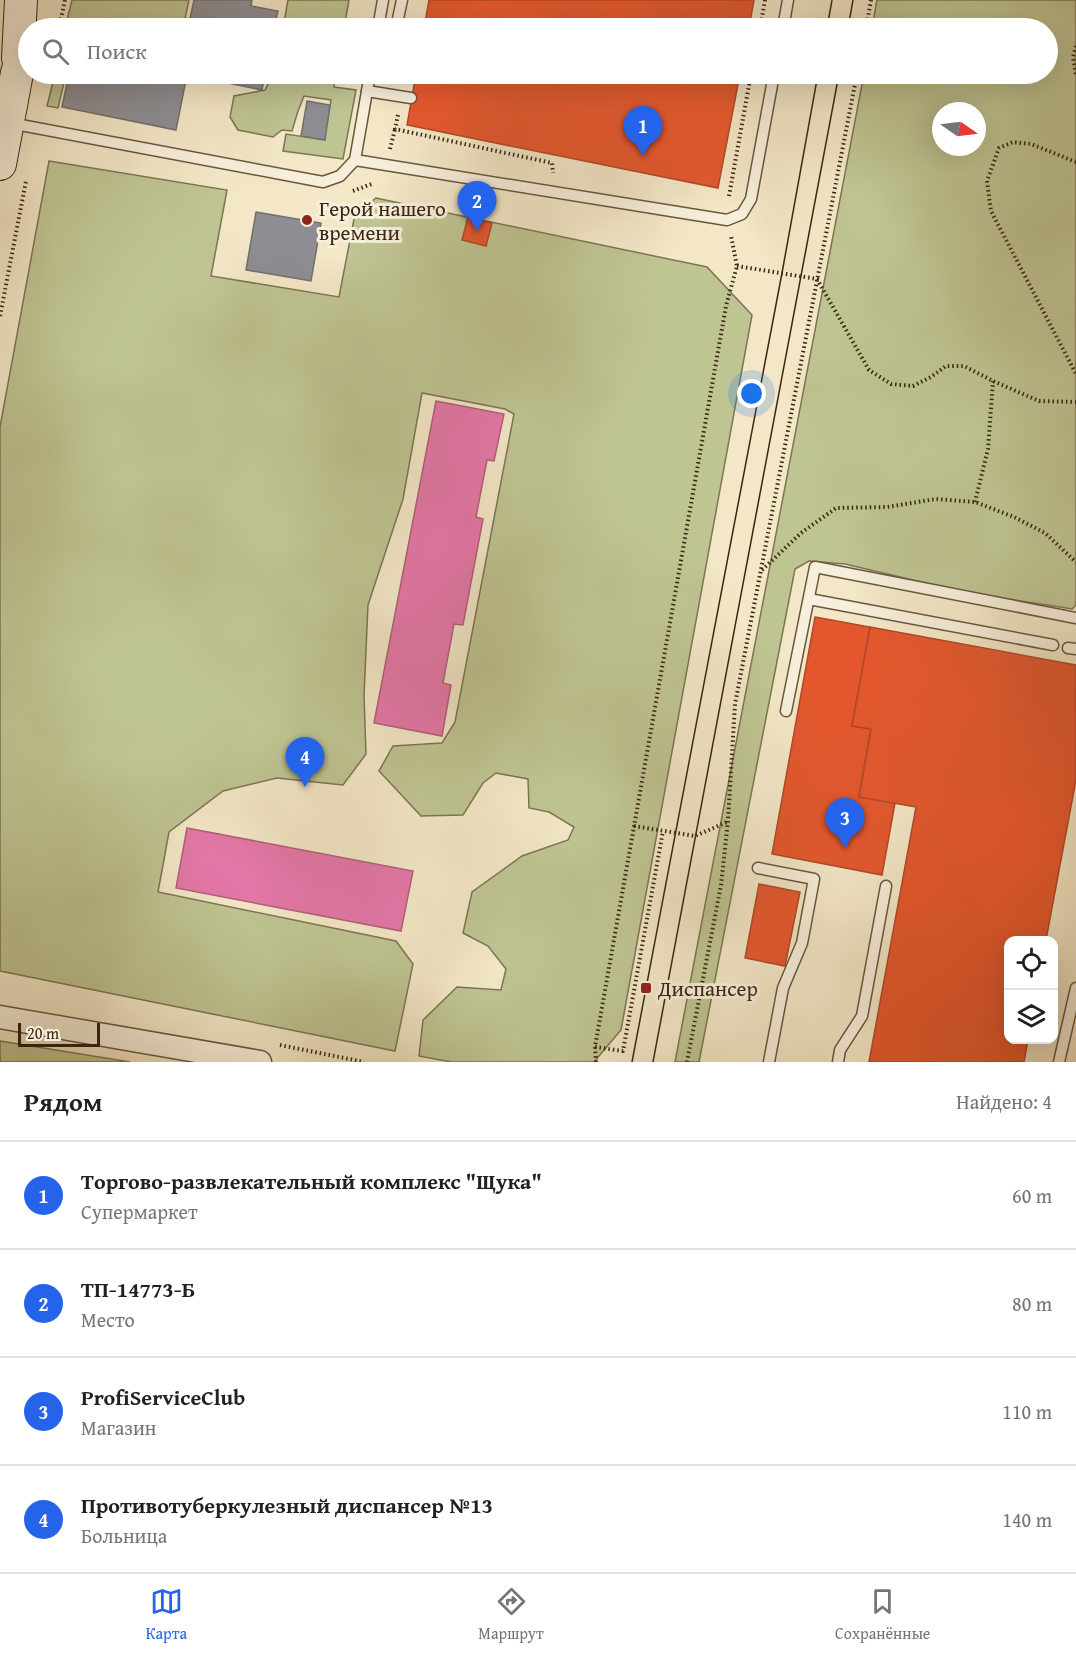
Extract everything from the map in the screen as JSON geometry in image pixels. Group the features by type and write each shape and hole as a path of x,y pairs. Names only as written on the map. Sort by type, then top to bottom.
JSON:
{"main road":[{"path":"20,18 21,0"},
{"path":"33,18 39,0"},
{"path":"17,74 18,56"},
{"path":"0,164 18,70"}],"street":[{"path":"0,1017 260,1062"}],"lane":[{"path":"380,18 383,0"},
{"path":"398,18 402,0"},
{"path":"785,18 788,0"},
{"path":"8,122 323,182 340,176 356,160 368,84"},
{"path":"356,160 727,220 742,214 751,200 772,84"},
{"path":"367,91 406,97"},
{"path":"786,711 815,567 1076,618"},
{"path":"809,599 1053,645"},
{"path":"758,868 814,879 802,943 783,988 769,1062"},
{"path":"838,1062 840,1050 862,1016 886,886"},
{"path":"1059,1062 1076,988"}],"path":[{"path":"61,18 65,0"},
{"path":"762,18 765,0"},
{"path":"868,18 871,0"},
{"path":"1076,46 1073,57 1076,75"},
{"path":"727,204 749,84"},
{"path":"687,1062 721,885 728,821 735,704 855,84"},
{"path":"346,194 383,179 395,129 406,97"},
{"path":"395,129 552,163 556,191"},
{"path":"1076,162 1031,144 1013,142 999,148 987,181 992,211 1076,374"},
{"path":"0,316 26,181"},
{"path":"596,1062 596,1047 634,826 726,306 737,266 727,220"},
{"path":"737,266 817,279"},
{"path":"817,279 869,370 891,384 913,386 946,366 964,366 1039,401 1076,402"},
{"path":"975,502 988,449 993,381"},
{"path":"762,570 801,532 836,508 887,507 936,499 975,502 1014,517 1045,533 1076,562"},
{"path":"634,826 695,836 728,821"},
{"path":"596,1047 623,1051 663,831"}],"green space":[{"path":"72,0 189,0 185,18 68,18"},
{"path":"288,0 349,0 346,18 285,18"},
{"path":"877,0 1076,0 1076,605 1072,609 964,592 845,564 809,561 795,569 699,1062 675,1062 862,84 1058,84 1058,18 874,18"},
{"path":"52,84 64,84 58,108 47,106"},
{"path":"268,84 334,84 334,87 356,90 343,159 283,151 286,134 324,140 331,100 304,96 292,131 282,130 273,137 238,130 230,117 234,96 265,90"},
{"path":"49,161 227,190 211,276 339,297 355,214 376,198 707,267 752,315 621,1030 594,1062 451,1062 419,1056 423,1020 457,987 501,990 506,969 488,946 463,933 472,892 522,856 568,840 574,827 549,812 529,808 528,779 496,773 483,783 463,815 421,816 379,771 393,746 442,743 455,722 514,414 505,409 422,393 403,499 368,605 364,695 366,754 343,785 277,778 223,791 169,832 158,892 396,941 413,964 395,1051 0,971 0,427"},
{"path":"0,1041 130,1062 0,1062"}],"building: Торговля":[{"path":"429,0 754,0 751,18 426,18"},
{"path":"414,84 738,84 718,188 407,125"},
{"path":"468,217 492,223 486,246 462,240"},
{"path":"815,617 870,627 852,726 871,729 859,797 895,803 882,875 772,854"},
{"path":"870,627 1076,665 1076,780 1047,936 1004,936 1004,1044 1027,1044 1024,1062 869,1062 916,807 859,797 871,729 852,726"},
{"path":"759,884 800,892 785,966 745,958"}],"building: Медицина":[{"path":"436,401 504,414 494,461 487,460 476,517 483,519 463,625 454,624 443,683 451,685 442,736 374,723"},
{"path":"187,828 413,871 401,931 176,888"}],"building: Промзона":[{"path":"194,0 252,0 251,6 278,11 276,18 190,18"},
{"path":"67,84 185,84 176,130 62,107"},
{"path":"233,84 263,84 262,90"},
{"path":"307,101 330,105 325,140 301,136"},
{"path":"256,212 321,223 311,281 246,270"}],"tram line":[{"path":"829,18 832,0"},
{"path":"850,18 853,0"},
{"path":"632,1062 816,84"},
{"path":"653,1062 837,84"}],"place":[{"name":"Торгово-развлекательный комплекс \"Щука\"","path":"643,156"},
{"name":"Герой нашего времени","path":"307,220"},
{"name":"ТП-14773-Б","path":"477,231"},
{"name":"Противотуберкулезный диспансер №13","path":"305,787"},
{"name":"ProfiServiceClub","path":"845,848"},
{"name":"Диспансер","path":"646,988"}]}
